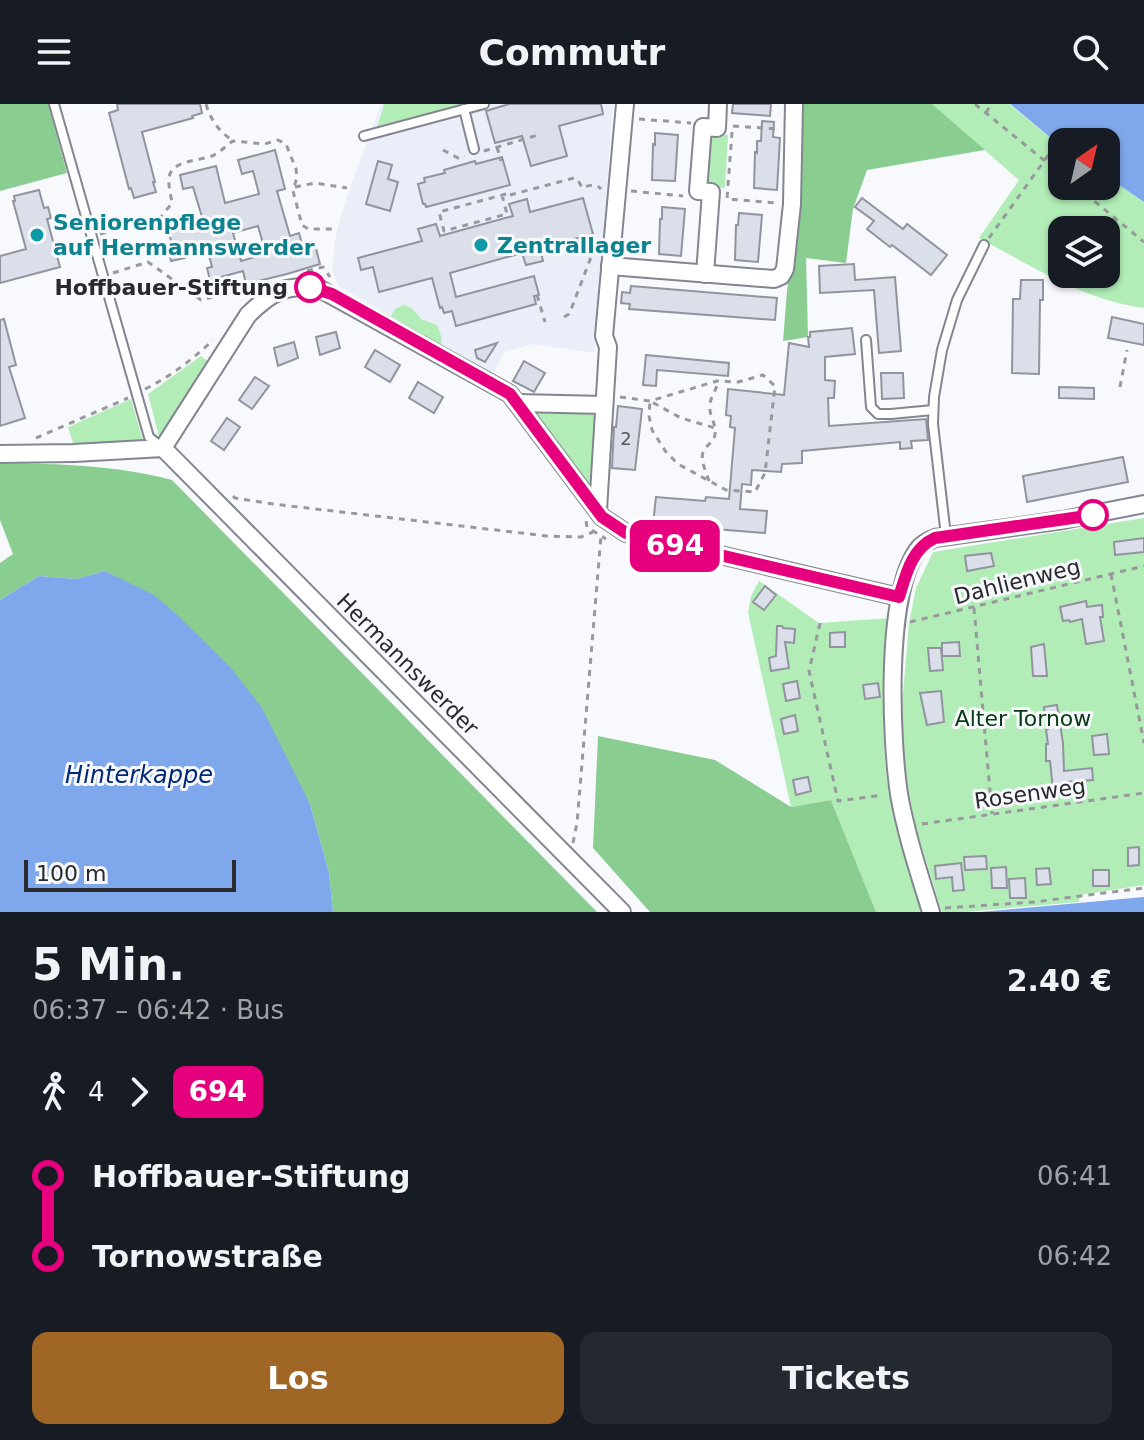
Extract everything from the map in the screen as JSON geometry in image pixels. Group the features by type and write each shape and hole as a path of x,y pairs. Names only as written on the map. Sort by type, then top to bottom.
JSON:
{"street":[{"path":"705,274 711,192 698,191 703,127 717,128 718,104"},
{"path":"610,266 774,279 781,276 785,269 792,204 794,104"},
{"path":"598,510 608,347 604,336 610,266 610,192 624,111"},
{"path":"0,454 163,448 248,315 266,298 279,291 306,286 332,294 510,394 598,510 610,523 626,533 899,597"},
{"path":"517,403 604,400"},
{"name":"Hermannswerder","path":"163,448 622,912"},
{"path":"939,910 905,827 894,746 894,664 899,597 919,548 935,538 1063,520 1144,504"}],"lane":[{"path":"54,104 149,437 163,448"},
{"path":"364,136 484,104"},
{"path":"464,109 472,153"},
{"path":"946,536 933,410 942,350 957,300 984,245"},
{"path":"866,340 871,407 878,414 933,410"}],"path":[{"path":"206,104 217,128 233,141 257,145 283,141 296,169 293,191 302,225 308,229 333,229"},
{"path":"975,104 1048,163"},
{"path":"986,113 991,104"},
{"path":"624,111 703,124 703,127"},
{"path":"792,204 727,199 733,126 793,130"},
{"path":"443,150 458,158 538,135"},
{"path":"92,237 161,217 172,203 171,171 177,166 218,154 233,141"},
{"path":"497,147 501,161"},
{"path":"984,245 1048,156"},
{"path":"502,195 507,214 444,231 439,212 502,195 574,178 582,188 596,185 610,192 698,197 698,191"},
{"path":"295,187 315,183 347,188"},
{"path":"1093,200 1144,242"},
{"path":"564,317 569,314 598,238"},
{"path":"103,276 148,262 201,300 258,285 249,296"},
{"path":"297,274 323,267"},
{"path":"537,295 545,322"},
{"path":"38,454 35,439 168,378 215,338"},
{"path":"1120,387 1127,350"},
{"path":"604,400 650,401 717,381 738,382 763,375 775,386 765,473 755,492 726,490 678,464 652,430 650,401"},
{"path":"709,481 702,459 715,436 709,404 718,387 717,381"},
{"path":"650,401 681,418 715,428"},
{"path":"225,489 235,498 273,504 547,536 581,537 593,532"},
{"path":"571,861 577,823 601,537 610,523"},
{"name":"Dahlienweg","path":"896,622 909,623 1144,566"},
{"path":"1111,574 1144,743"},
{"path":"974,608 992,814"},
{"path":"820,623 809,671 838,801 899,792"},
{"name":"Rosenweg","path":"920,824 1144,793"},
{"path":"939,910 1144,888"}],"shaded area":[{"path":"381,104 613,104 594,353 533,344 505,352 493,374 339,286 332,271 335,240 342,211"}],"green space":[{"path":"0,104 48,104 67,173 0,191"},
{"path":"384,104 465,104 377,128"},
{"path":"802,104 932,104 985,150 867,170 853,209 846,263 806,258 808,337 783,341 798,213"},
{"path":"932,104 1009,104 1048,136 1048,200 1120,200 1120,186 1144,202 1144,308 1100,298 1075,288 1120,288 1120,216 1048,216 1048,275 979,238 1019,180"},
{"path":"704,133 728,135 725,188 701,187"},
{"path":"403,305 412,308 421,319 437,325 441,345 391,316 395,309"},
{"path":"201,356 209,362 159,437 148,394"},
{"path":"131,399 144,445 74,446 68,427"},
{"path":"539,409 597,409 592,485 586,487 535,414"},
{"path":"0,463 108,468 172,480 597,912 333,912 329,873 310,804 115,576 105,571 76,579 39,576 0,600 0,563 13,554 0,520"},
{"name":"Alter Tornow","path":"1144,518 1144,885 1080,895 1079,902 942,912 915,825 904,765 902,731 909,623 916,588 933,552"},
{"path":"759,581 819,623 890,618 884,719 887,780 897,830 923,912 876,912 831,800 791,807 748,613 751,596"},
{"path":"598,736 715,760 791,807 831,800 876,912 650,912 593,848"}],"water":[{"path":"1010,104 1144,104 1144,202 1120,186 1120,128 1048,128 1048,135"},
{"name":"Hinterkappe","path":"105,571 154,595 174,612 231,668 262,708 310,804 329,873 333,912 0,912 0,600 39,576 76,579"},
{"path":"1144,897 1144,912 980,912"}],"building":[{"path":"117,104 200,104 202,113 193,118 142,132 156,192 134,198 129,189 109,113 118,110"},
{"path":"509,104 601,104 603,114 559,126 567,156 531,166 522,136 495,143 486,111"},
{"path":"733,104 771,104 770,116 732,113"},
{"path":"762,121 774,122 773,137 780,138 777,190 754,188 755,152 757,141 761,141"},
{"path":"655,133 678,135 675,181 652,180"},
{"path":"275,150 285,189 277,191 290,236 299,233 302,244 314,241 320,264 246,284 243,271 210,280 207,268 212,267 206,244 183,250 185,258 171,261 167,245 172,244 167,227 202,217 193,187 183,189 180,175 216,166 225,203 259,194 253,171 242,174 238,160","holes":["258,226 266,254 241,261 233,233"]},
{"path":"502,157 510,185 426,207 423,204 418,184 425,182 424,178 475,161 476,164"},
{"path":"378,161 392,165 388,179 398,182 390,211 366,204"},
{"name":"Seniorenpflege auf Hermannswerder","path":"39,190 44,208 48,207 51,218 47,219 60,267 0,283 0,256 26,249 14,196"},
{"name":"Zentrallager","path":"583,198 593,234 540,248 543,261 526,265 522,253 450,273 456,297 534,276 539,295 534,296 536,304 456,326 452,311 444,313 440,308 432,278 379,292 373,267 361,270 358,258 422,241 418,229 436,224 440,236 513,216 509,204 527,199 530,212"},
{"path":"862,198 903,229 907,224 947,255 931,275 867,229 874,221 855,207"},
{"path":"662,207 685,209 681,256 659,254"},
{"path":"739,213 762,215 758,262 735,260"},
{"path":"854,264 855,280 895,277 901,351 879,353 874,290 820,293 819,266"},
{"path":"1021,280 1043,280 1039,374 1012,373 1013,299 1020,299"},
{"path":"631,286 777,298 775,320 629,309 630,304 621,303 622,292 630,293"},
{"path":"1112,317 1144,324 1144,345 1108,338"},
{"path":"4,319 16,365 9,367 25,418 0,426 0,320"},
{"path":"852,328 855,354 825,357 825,380 835,381 834,398 828,398 829,426 926,419 928,440 911,441 912,448 900,449 900,442 802,451 802,463 782,464 781,472 752,470 751,485 742,484 740,509 767,511 765,533 653,524 656,497 705,501 706,497 729,499 735,428 730,427 731,416 726,415 728,389 784,395 789,343 809,347 810,332"},
{"path":"336,332 340,348 320,355 316,337"},
{"path":"294,342 298,358 278,366 274,348"},
{"path":"497,343 485,362 477,358 475,350"},
{"path":"375,350 400,365 390,382 365,367"},
{"path":"646,355 729,363 728,376 657,370 656,386 643,385"},
{"path":"524,361 545,373 534,392 513,381"},
{"path":"881,373 903,373 904,398 882,399"},
{"path":"255,377 269,386 252,409 239,400"},
{"path":"418,382 443,397 434,413 409,398"},
{"path":"1059,387 1094,388 1094,399 1059,398"},
{"path":"618,406 642,409 635,470 612,468"},
{"path":"227,418 240,427 224,450 211,441"},
{"path":"1123,457 1128,482 1027,502 1023,476"},
{"path":"1144,538 1144,552 1115,555 1114,542"},
{"path":"991,553 994,566 967,571 965,556"},
{"path":"765,586 776,595 764,610 753,602"},
{"path":"1086,601 1087,607 1102,605 1103,617 1100,617 1104,641 1086,644 1082,619 1063,621 1060,607"},
{"path":"777,626 795,629 794,643 785,642 789,668 771,671 769,658 776,656"},
{"path":"845,632 845,647 830,647 830,633"},
{"path":"959,642 960,656 942,656 942,643"},
{"path":"1044,644 1047,676 1033,676 1031,647"},
{"path":"928,648 941,648 943,670 930,671"},
{"path":"797,681 800,698 786,701 783,684"},
{"path":"878,683 880,697 865,699 863,685"},
{"path":"941,691 944,722 927,725 920,693"},
{"path":"1057,705 1064,771 1092,768 1093,780 1066,782 1067,788 1053,789 1050,761 1046,761 1048,729 1044,707"},
{"path":"795,715 798,731 784,734 781,719"},
{"path":"1107,734 1109,754 1094,755 1092,736"},
{"path":"808,777 811,791 796,795 793,780"},
{"path":"1139,847 1139,865 1128,866 1128,848"},
{"path":"986,856 987,869 965,870 964,857"},
{"path":"961,863 964,890 953,891 952,877 936,879 935,866"},
{"path":"1006,867 1007,888 992,888 991,868"},
{"path":"1049,868 1051,884 1037,885 1036,869"},
{"path":"1093,870 1109,870 1109,886 1093,886"},
{"path":"1025,878 1026,898 1010,898 1009,879"}],"bus line":[{"name":"694","path":"310,287 332,294 510,394 602,517 626,533 899,597 911,562 927,541 1093,515"}],"place":[{"name":"Seniorenpflege auf Hermannswerder","path":"37,235"},
{"name":"Zentrallager","path":"481,245"},
{"name":"Hoffbauer-Stiftung","path":"310,287"}]}
